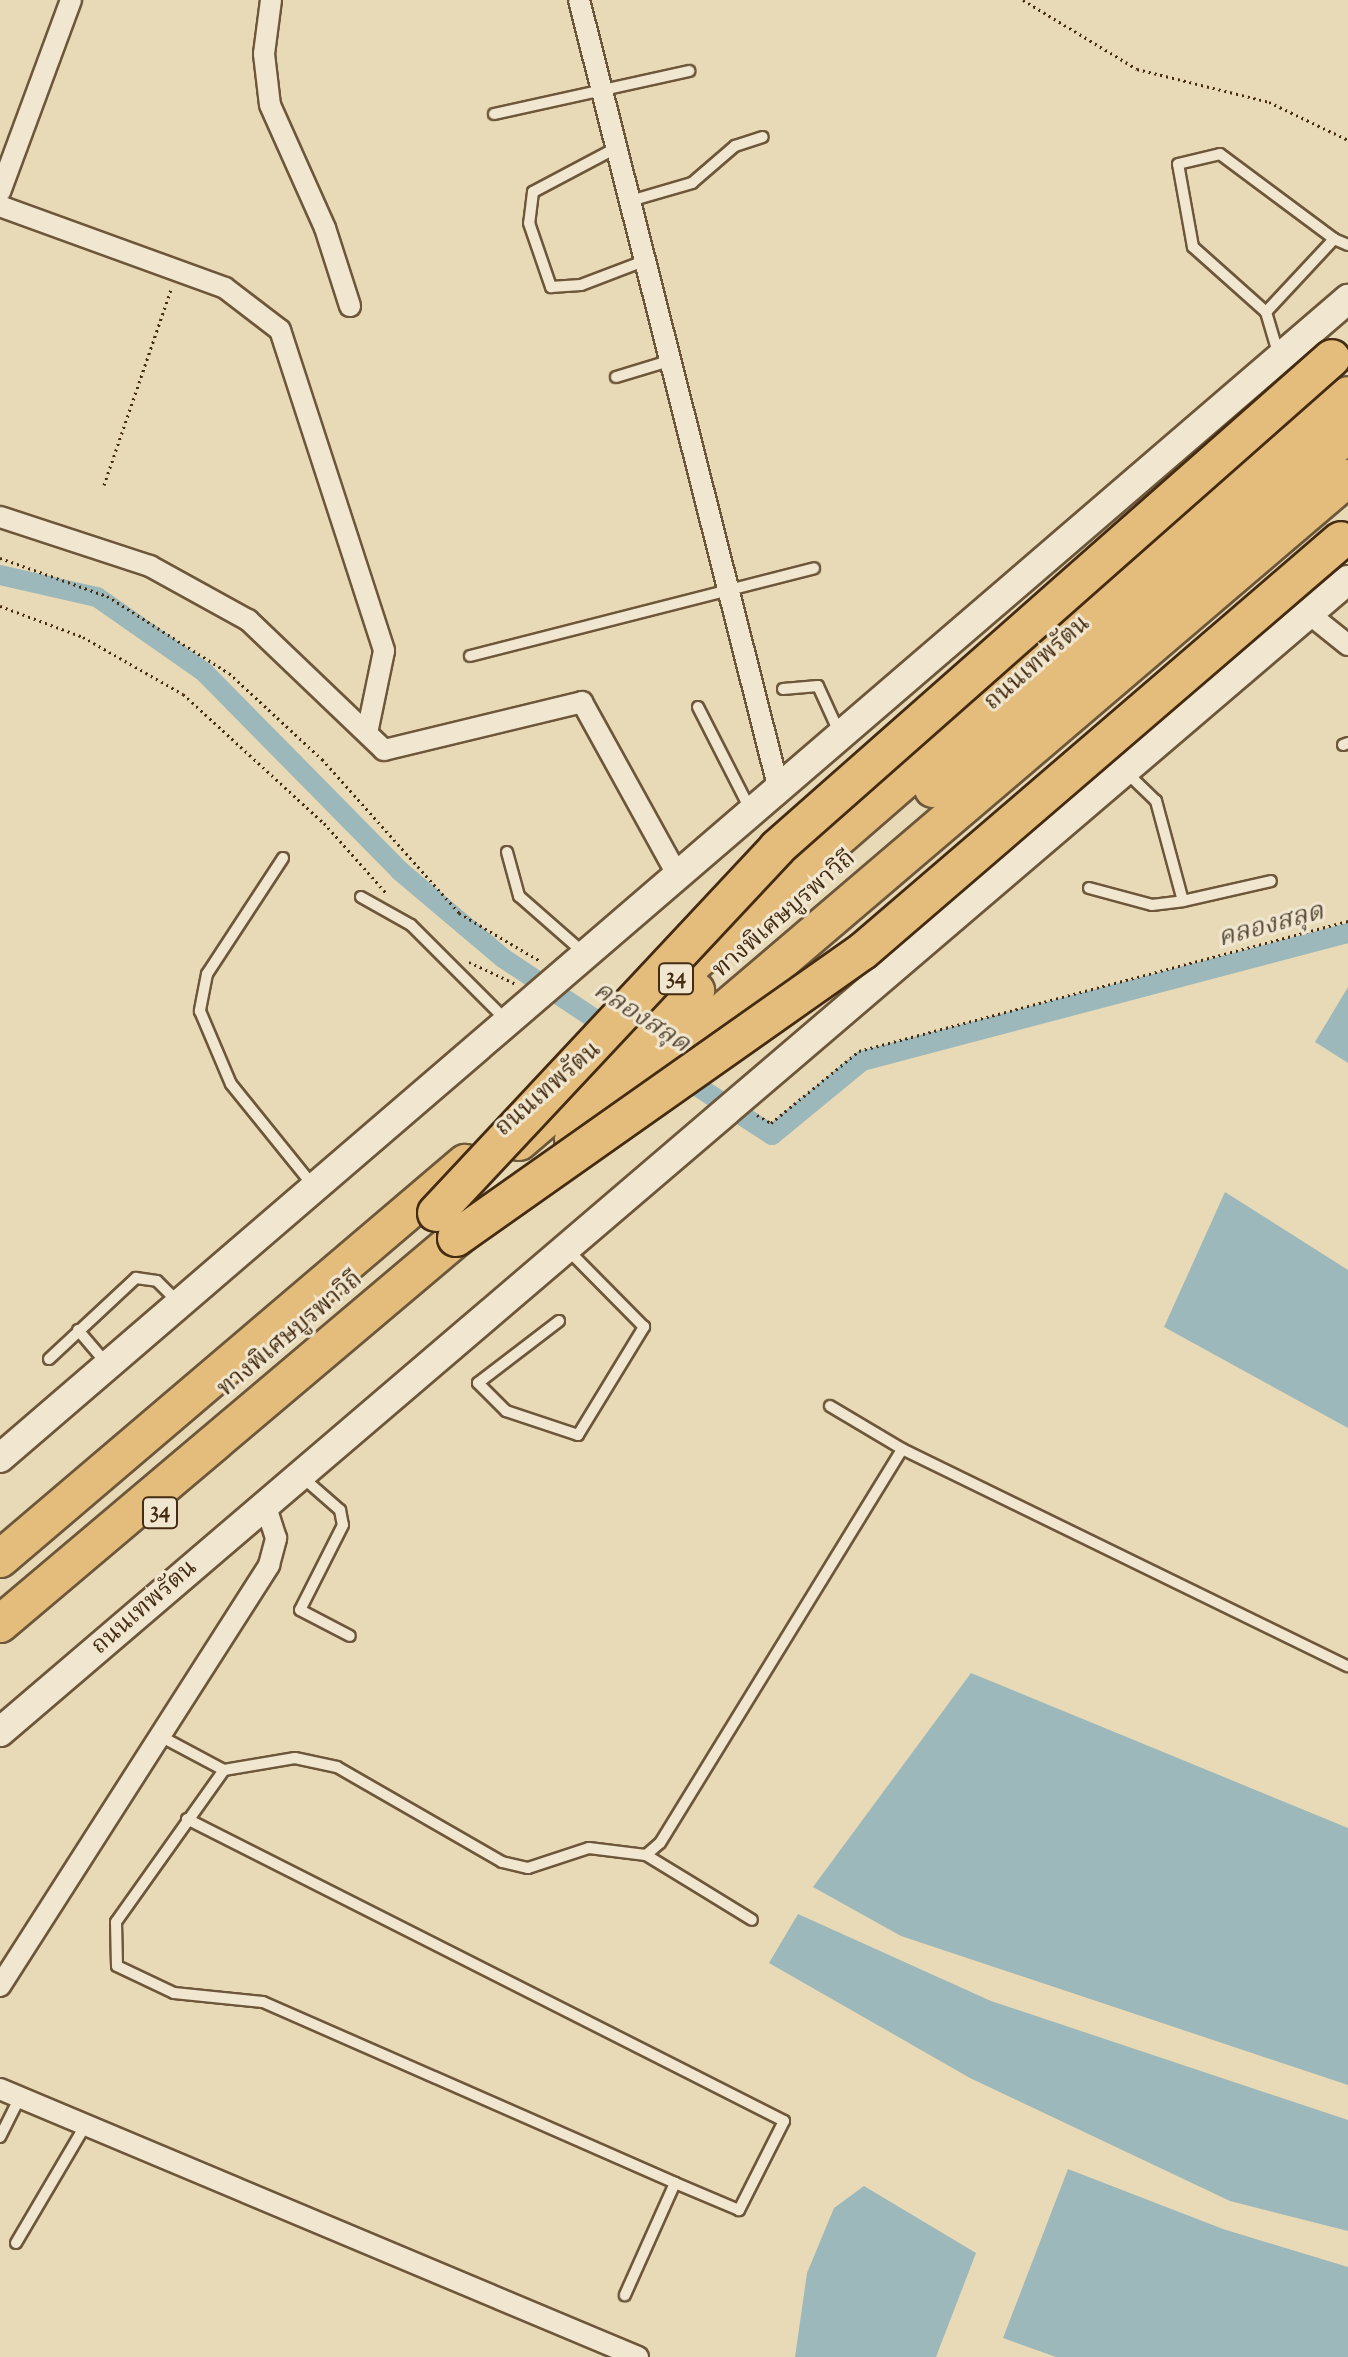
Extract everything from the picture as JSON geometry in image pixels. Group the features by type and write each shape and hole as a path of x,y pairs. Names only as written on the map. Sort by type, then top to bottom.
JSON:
{"highway":[{"path":"446,1226 777,848 1348,343"},
{"name":"ถนนเทพรัตน","path":"0,1559 1348,395"},
{"name":"ทางพิเศษบูรพาวิถี","path":"0,1624 446,1226 1348,434"},
{"name":"ทางพิเศษบูรพาวิถี","path":"0,1582 446,1226 1348,478"},
{"name":"34","path":"0,1646 1348,503"},
{"path":"446,1226 863,951 1348,534"}],"main road":[{"path":"0,1458 523,1008 573,956 677,874 839,732 1348,299"},
{"name":"ถนนเทพรัตน","path":"0,1732 1348,580"}],"street":[{"path":"0,192 71,0"},
{"path":"271,0 264,54 270,105 325,228 350,306"},
{"path":"579,0 778,786"},
{"path":"0,206 225,288 280,330 384,651 367,733"},
{"path":"0,517 150,566 248,620 384,750 582,702 677,874"},
{"path":"1308,613 1348,645"},
{"path":"0,1986 269,1565 276,1538 265,1505"},
{"path":"0,2089 638,2357"}],"lane":[{"path":"494,114 601,87 689,71"},
{"path":"630,201 692,183 735,146 763,137"},
{"path":"616,148 533,192 529,223 551,287 566,290 644,261"},
{"path":"1279,358 1266,312 1193,247 1178,164 1220,154 1334,239 1348,245"},
{"path":"1266,312 1334,239"},
{"path":"616,377 669,361"},
{"path":"470,656 814,568"},
{"path":"783,689 818,686 839,732"},
{"path":"698,707 751,811"},
{"path":"1123,770 1156,801 1183,901"},
{"path":"507,852 519,896 573,956"},
{"path":"283,858 207,974 200,1011 231,1084 315,1189"},
{"path":"1089,888 1152,905 1271,881"},
{"path":"361,897 411,925 523,1008"},
{"path":"559,1321 478,1383 506,1411 578,1435 644,1327 565,1247"},
{"path":"49,1359 136,1278 157,1281 180,1305"},
{"path":"78,1330 109,1366"},
{"path":"830,1406 902,1449 1348,1667"},
{"path":"646,1855 660,1843 902,1449"},
{"path":"299,1475 340,1510 343,1525 300,1610 350,1636"},
{"path":"160,1736 224,1770 295,1758 337,1767 502,1862 528,1868 589,1848 646,1855 752,1920"},
{"path":"187,1819 784,2121 739,2210 263,2002 174,1993 117,1966 116,1922 187,1819 224,1770"},
{"path":"1,2135 20,2097"},
{"path":"16,2243 86,2124"},
{"path":"625,2295 675,2183"}],"path":[{"path":"1023,0 1137,69 1269,102 1348,140"},
{"path":"104,485 177,271"},
{"path":"0,558 107,596 229,673 322,759 477,928 539,962 573,956"},
{"path":"0,606 83,637 183,694 324,823 389,896"},
{"path":"750,1089 754,1113 771,1123 859,1051 1348,921"},
{"path":"455,955 507,977 523,1008"}],"water":[{"path":"1348,987 1348,1063 1315,1042"},
{"path":"1225,1192 1348,1270 1348,1428 1164,1327"},
{"path":"971,1673 1348,1828 1348,2085 901,1936 813,1887"},
{"path":"798,1914 991,2001 1348,2120 1348,2231 1230,2201 970,2078 769,1963"},
{"path":"1068,2169 1223,2229 1348,2267 1348,2357 1056,2357 1003,2338"},
{"path":"864,2186 976,2253 936,2357 795,2357 807,2273 834,2208"}],"waterway":[{"name":"คลองสลุด","path":"0,575 97,597 204,672 400,871 503,958 616,1033"},
{"name":"คลองสลุด","path":"680,1075 772,1135 862,1061 1348,933"}]}
